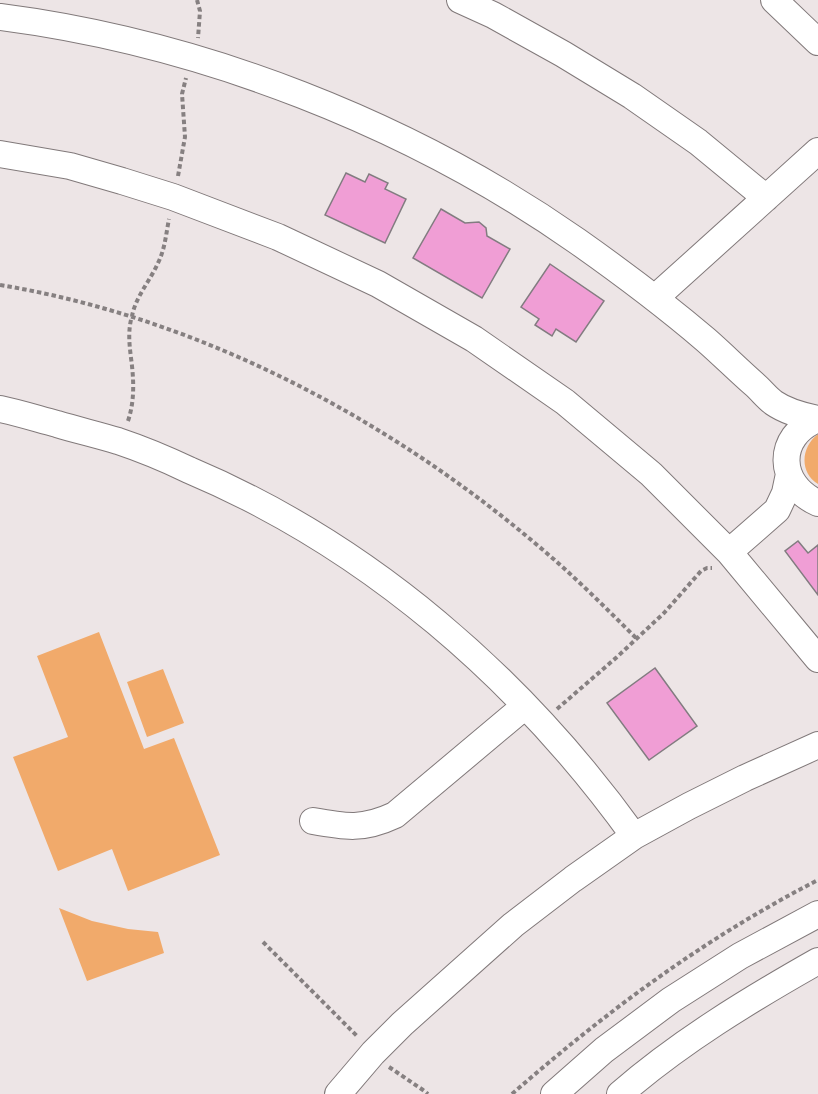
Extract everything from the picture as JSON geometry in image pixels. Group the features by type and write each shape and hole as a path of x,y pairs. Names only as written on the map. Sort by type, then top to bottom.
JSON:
{"street":[{"path":"460,0 493,15 563,54 632,96 698,142 766,198"},
{"path":"774,0 818,42"},
{"path":"0,17 38,22 121,39 218,65 312,98 403,139 491,186 575,240 655,298 706,340 774,403 791,412 818,419"},
{"path":"655,298 818,151"},
{"path":"0,154 70,166 174,197 278,237 378,284 474,339 566,402 651,474 722,560 818,659"},
{"path":"774,403 785,429 788,448"},
{"path":"0,409 118,441 154,454 223,484 290,519 353,559 414,603 471,652 534,714 609,801 634,836"},
{"path":"818,419 800,429 788,448 786,459 792,482 799,491 818,503"},
{"path":"722,560 777,510 785,493 789,474"},
{"path":"777,510 798,504 818,503"},
{"path":"312,821 340,826 368,825 395,815 534,714"},
{"path":"338,1094 373,1053 402,1024 513,925 573,879 634,836 813,744"},
{"path":"554,1094 604,1050 671,1000 740,956 818,914"},
{"path":"620,1094 692,1038 760,993 818,961"}],"path":[{"path":"0,285 49,295 131,317 175,333 260,367 346,412 432,465 507,521 558,563 637,639"},
{"path":"534,714 637,639 701,572 722,560"},
{"path":"263,942 373,1053 428,1094"}],"shaded area":[{"path":"818,434 818,484 808,473 804,459 808,446"},
{"path":"99,632 144,749 174,738 220,855 128,891 112,849 58,871 13,757 68,737 37,656"},
{"path":"163,669 184,723 147,737 127,682"},
{"path":"59,908 92,921 128,929 158,932 164,953 87,981"}],"building":[{"path":"346,173 365,182 369,174 388,183 385,189 406,199 385,243 325,215"},
{"path":"441,209 465,223 479,222 486,228 487,236 510,249 482,298 413,258"},
{"path":"550,264 604,301 576,342 556,329 552,336 535,325 539,319 521,307"},
{"path":"798,541 808,553 818,545 818,595 785,551"},
{"path":"655,668 697,726 649,760 607,703"}]}
